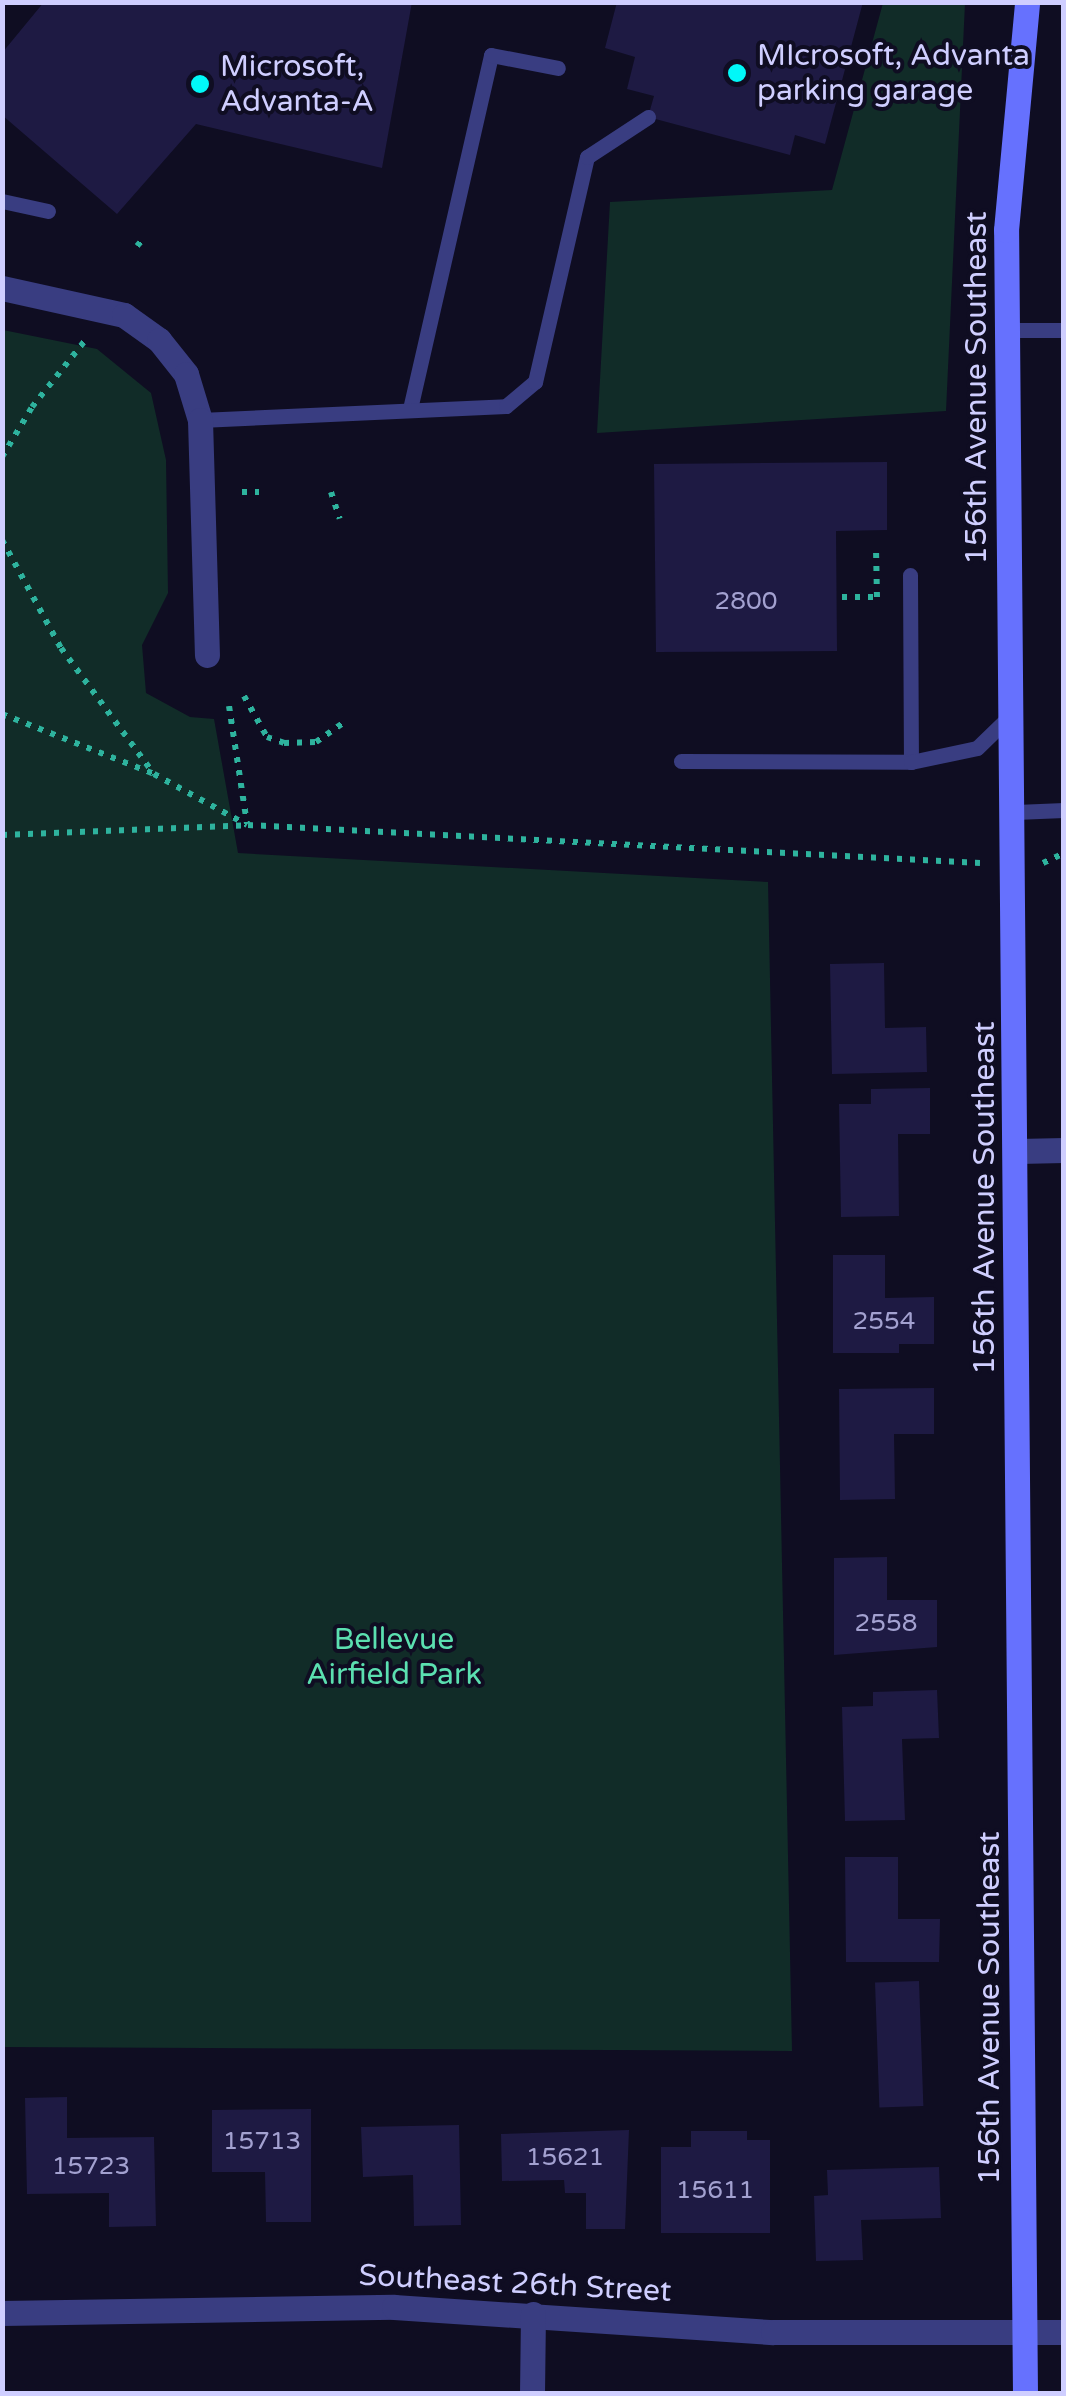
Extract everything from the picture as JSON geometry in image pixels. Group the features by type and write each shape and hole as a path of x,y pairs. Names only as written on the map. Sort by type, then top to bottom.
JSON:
{"street":[{"name":"156th Avenue Southeast","path":"1025,2394 1018,1151 1006,230 1027,2"},
{"path":"2,288 124,314 159,340 186,374 200,420 207,655"},
{"path":"1018,1151 1064,1150"},
{"name":"Southeast 26th Street","path":"2,2313 394,2306 773,2332 1024,2328 1064,2332"},
{"path":"532,2394 533,2314"}],"lane":[{"path":"410,408 491,55 558,68"},
{"path":"200,420 506,406 535,382 587,157 648,117"},
{"path":"2,201 48,211"},
{"path":"1007,330 1064,330"},
{"path":"910,575 911,762"},
{"path":"680,760 911,762 978,748 1013,713"},
{"path":"1015,812 1064,810"}],"path":[{"path":"137,246 145,237"},
{"path":"2,457 32,407 88,338"},
{"path":"242,492 259,492"},
{"path":"331,492 340,519"},
{"path":"2,540 61,648 154,774"},
{"path":"842,597 876,597 876,551"},
{"path":"244,696 267,737 284,743 316,742 343,723"},
{"path":"229,706 248,825"},
{"path":"2,714 154,774 248,825"},
{"path":"2,836 248,825 987,862"},
{"path":"1046,863 1064,853"}],"green space":[{"path":"883,3 965,3 946,411 597,433 610,202 832,190"},
{"name":"Bellevue Airfield Park","path":"3,330 97,349 151,393 166,460 168,593 142,645 146,693 190,717 214,719 238,853 768,882 792,2051 3,2047"}],"building":[{"name":"Microsoft, Advanta-A","path":"44,2 412,2 382,168 196,124 117,214 2,115 2,53"},
{"name":"MIcrosoft, Advanta parking garage","path":"617,2 863,2 825,144 795,135 790,155 648,117 654,96 627,89 635,57 605,48"},
{"path":"887,462 887,530 836,531 837,651 656,652 654,464"},
{"path":"884,963 885,1028 926,1027 927,1072 832,1074 830,964"},
{"path":"930,1088 930,1134 898,1134 899,1216 841,1217 839,1104 871,1104 871,1089"},
{"path":"833,1255 885,1255 885,1298 934,1297 934,1344 899,1344 899,1353 833,1353"},
{"path":"934,1388 934,1434 894,1434 895,1499 840,1500 839,1389"},
{"path":"887,1557 887,1600 937,1600 937,1647 834,1655 834,1558"},
{"path":"937,1690 939,1738 902,1739 905,1820 845,1821 842,1707 873,1706 873,1692"},
{"path":"845,1857 898,1857 898,1919 940,1919 939,1962 846,1962"},
{"path":"919,1981 923,2106 879,2107 875,1983"},
{"path":"67,2097 67,2138 154,2137 156,2226 109,2227 109,2193 27,2194 25,2098"},
{"path":"311,2109 311,2222 266,2222 265,2172 212,2172 212,2110"},
{"path":"459,2125 461,2225 414,2226 413,2175 363,2177 361,2127"},
{"path":"629,2130 625,2229 586,2229 586,2193 565,2193 564,2180 502,2181 501,2134"},
{"path":"691,2131 747,2131 747,2140 770,2140 770,2233 661,2233 661,2147 691,2147"},
{"path":"939,2167 941,2218 861,2220 863,2260 816,2261 814,2196 828,2195 827,2170"}],"place":[{"name":"MIcrosoft, Advanta parking garage","path":"737,73"},
{"name":"Microsoft, Advanta-A","path":"200,84"}]}
